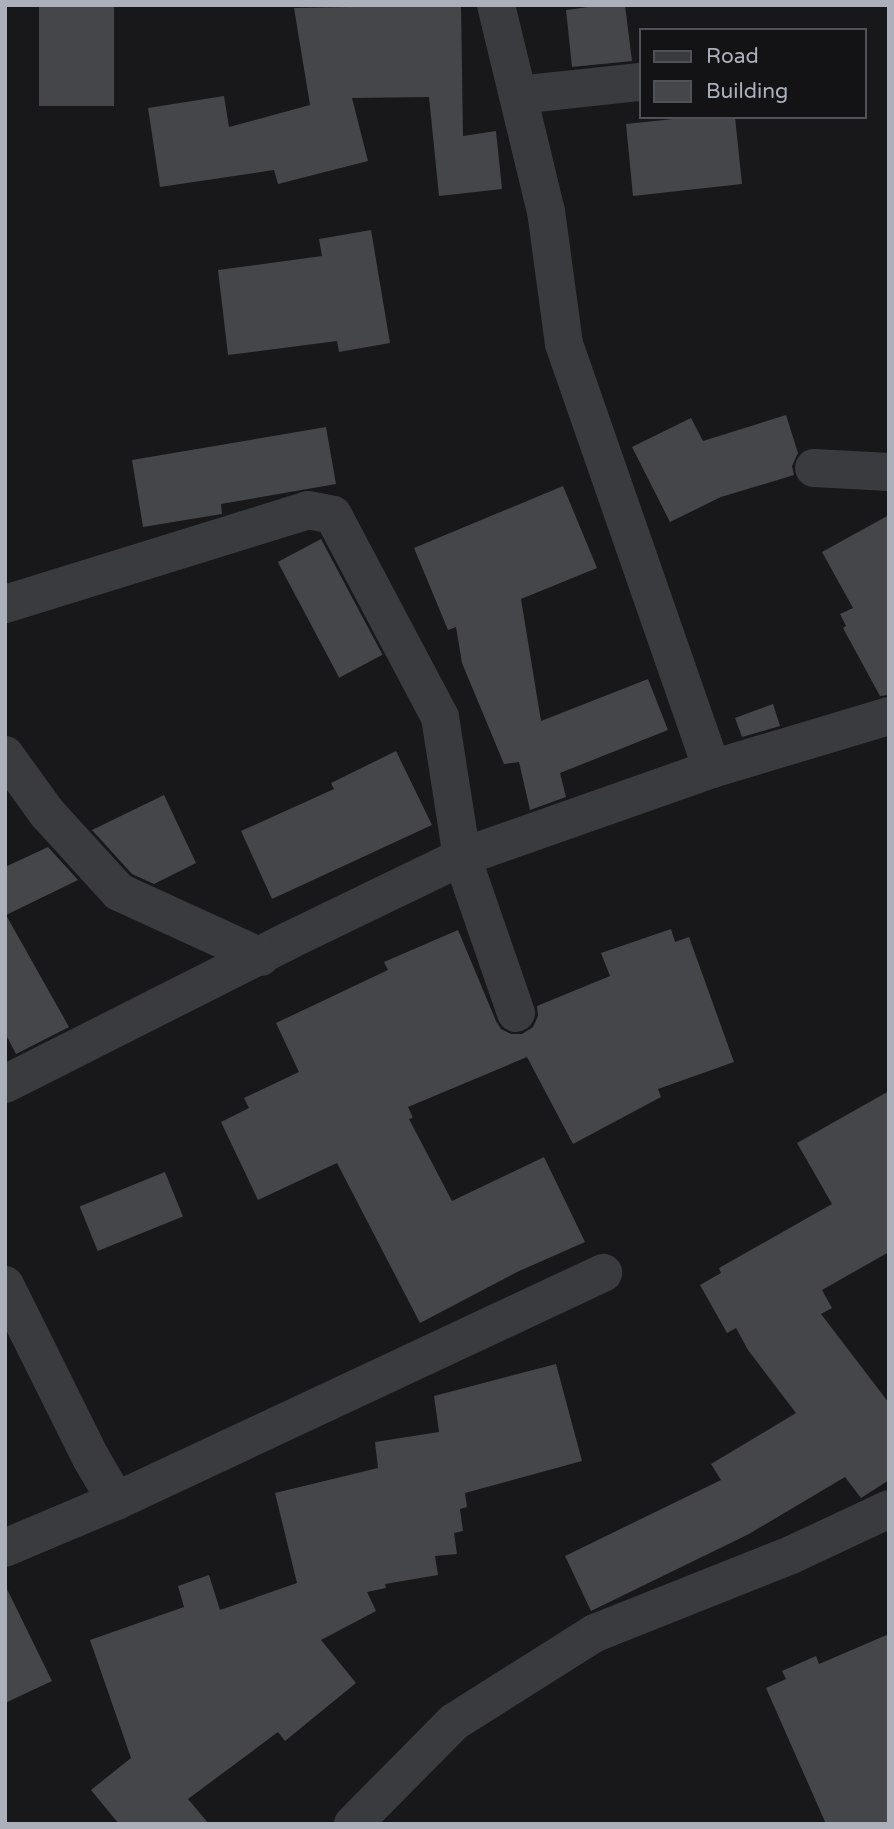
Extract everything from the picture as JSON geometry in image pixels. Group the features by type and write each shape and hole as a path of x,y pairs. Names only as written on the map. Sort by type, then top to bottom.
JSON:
{"street":[{"path":"496,5 546,211 564,344 712,769"},
{"path":"519,95 638,82"},
{"path":"814,468 889,472"},
{"path":"5,604 309,510 333,514 440,717 462,857 516,1013"},
{"path":"5,1084 290,940 462,857 712,769 889,716"},
{"path":"5,755 47,813 119,892 261,957"},
{"path":"5,1548 116,1502 603,1273"},
{"path":"5,1285 91,1458 116,1502"},
{"path":"353,1824 454,1722 595,1633 791,1555 889,1509"}],"building":[{"path":"39,5 114,5 114,106 39,106"},
{"path":"461,5 463,136 496,131 502,189 439,196 429,97 352,98 368,161 278,184 274,170 160,187 148,108 224,96 229,127 310,105 294,8"},
{"path":"625,5 632,61 572,67 566,10"},
{"path":"673,119 735,119 742,184 633,196 626,124"},
{"path":"371,230 390,343 339,352 337,341 228,355 218,270 322,256 319,239"},
{"path":"786,415 798,453 792,466 794,475 721,497 670,522 632,447 691,418 703,441"},
{"path":"326,427 336,484 221,504 222,514 143,527 132,460"},
{"path":"563,486 597,568 521,599 541,721 648,679 668,730 560,773 566,797 530,810 519,762 504,764 462,663 456,627 448,630 414,548"},
{"path":"889,515 889,695 880,696 843,628 846,626 840,614 853,608 822,552"},
{"path":"321,539 383,655 339,678 278,562"},
{"path":"773,704 780,726 742,737 735,718"},
{"path":"396,751 432,825 272,899 241,831 334,789 331,783"},
{"path":"164,795 196,863 154,884 132,874 92,830"},
{"path":"48,847 78,880 6,915 69,1027 16,1054 5,1033 5,867"},
{"path":"671,929 675,942 689,937 734,1062 658,1089 661,1097 573,1144 527,1057 408,1107 413,1118 409,1119 452,1201 544,1157 585,1242 517,1272 420,1323 337,1163 258,1200 221,1122 249,1108 244,1098 299,1072 276,1023 388,970 384,962 458,930 496,1021 501,1029 511,1034 522,1034 533,1027 538,1016 537,1006 610,976 601,953"},
{"path":"889,1091 889,1252 822,1290 832,1308 821,1314 889,1403 889,1480 861,1498 845,1477 749,1534 591,1611 565,1556 721,1480 711,1464 796,1413 748,1350 736,1328 727,1333 700,1285 721,1273 719,1268 832,1204 797,1143"},
{"path":"165,1172 183,1217 98,1251 80,1206"},
{"path":"556,1364 582,1461 465,1493 467,1507 460,1509 463,1531 454,1533 457,1554 435,1556 438,1575 385,1584 386,1588 367,1592 376,1611 321,1640 356,1683 285,1741 278,1732 188,1799 209,1824 119,1824 91,1790 131,1758 90,1640 184,1607 178,1586 209,1575 220,1610 297,1583 275,1493 378,1468 375,1442 439,1432 434,1396"},
{"path":"5,1585 52,1681 5,1703"},
{"path":"889,1634 889,1824 826,1824 766,1688 786,1679 782,1671 816,1656 819,1664"}]}
